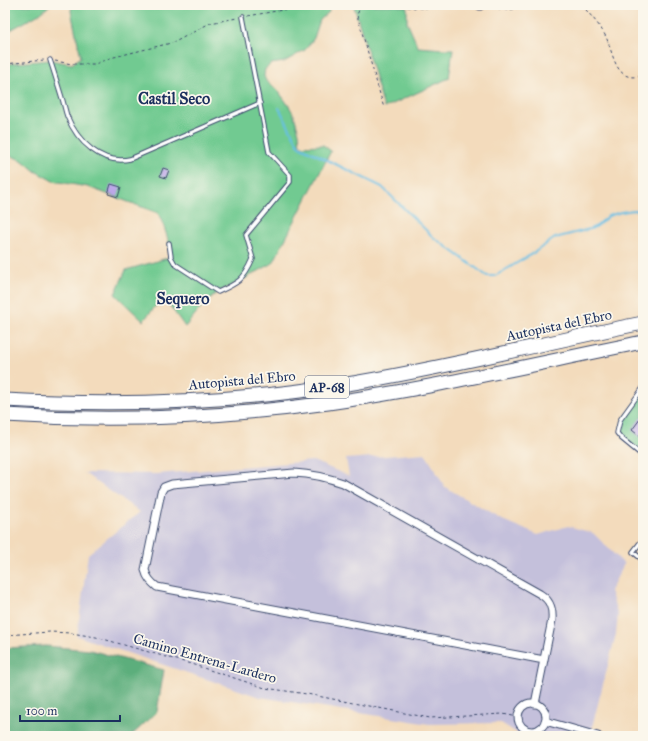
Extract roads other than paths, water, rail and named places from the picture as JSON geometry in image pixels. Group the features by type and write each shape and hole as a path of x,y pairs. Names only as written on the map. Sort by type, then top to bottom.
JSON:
{"highway":[{"name":"Autopista del Ebro","path":"5,400 126,404 225,399 341,386 424,370 643,323"},
{"name":"AP-68","path":"5,415 124,419 188,417 275,409 379,395 643,342"}],"street":[{"path":"535,704 544,660 553,611 552,606 545,597 343,484 327,477 294,473 172,484 164,487 160,492 145,570 146,576 150,582 157,587 544,660"},
{"path":"535,704 545,712 545,721 539,729 529,731 521,726 518,717 519,712 525,705 535,704"},
{"path":"545,721 598,736"}],"lane":[{"path":"169,243 171,257 174,264 218,292 237,283 248,271 253,259 246,234 290,182 290,175 269,152 243,17"},
{"path":"50,60 67,116 76,132 96,154 115,160 121,161 130,159 260,103"},
{"path":"643,388 620,420 617,433 643,456"},
{"path":"643,539 633,552 643,560"}],"waterway":[{"path":"279,108 299,146 382,187 433,237 487,276 495,276 532,254 555,238 590,229 597,226 608,216 621,212 634,210 643,211"}],"district":[{"name":"Castil Seco","path":"174,98"},
{"name":"Sequero","path":"183,298"}]}
